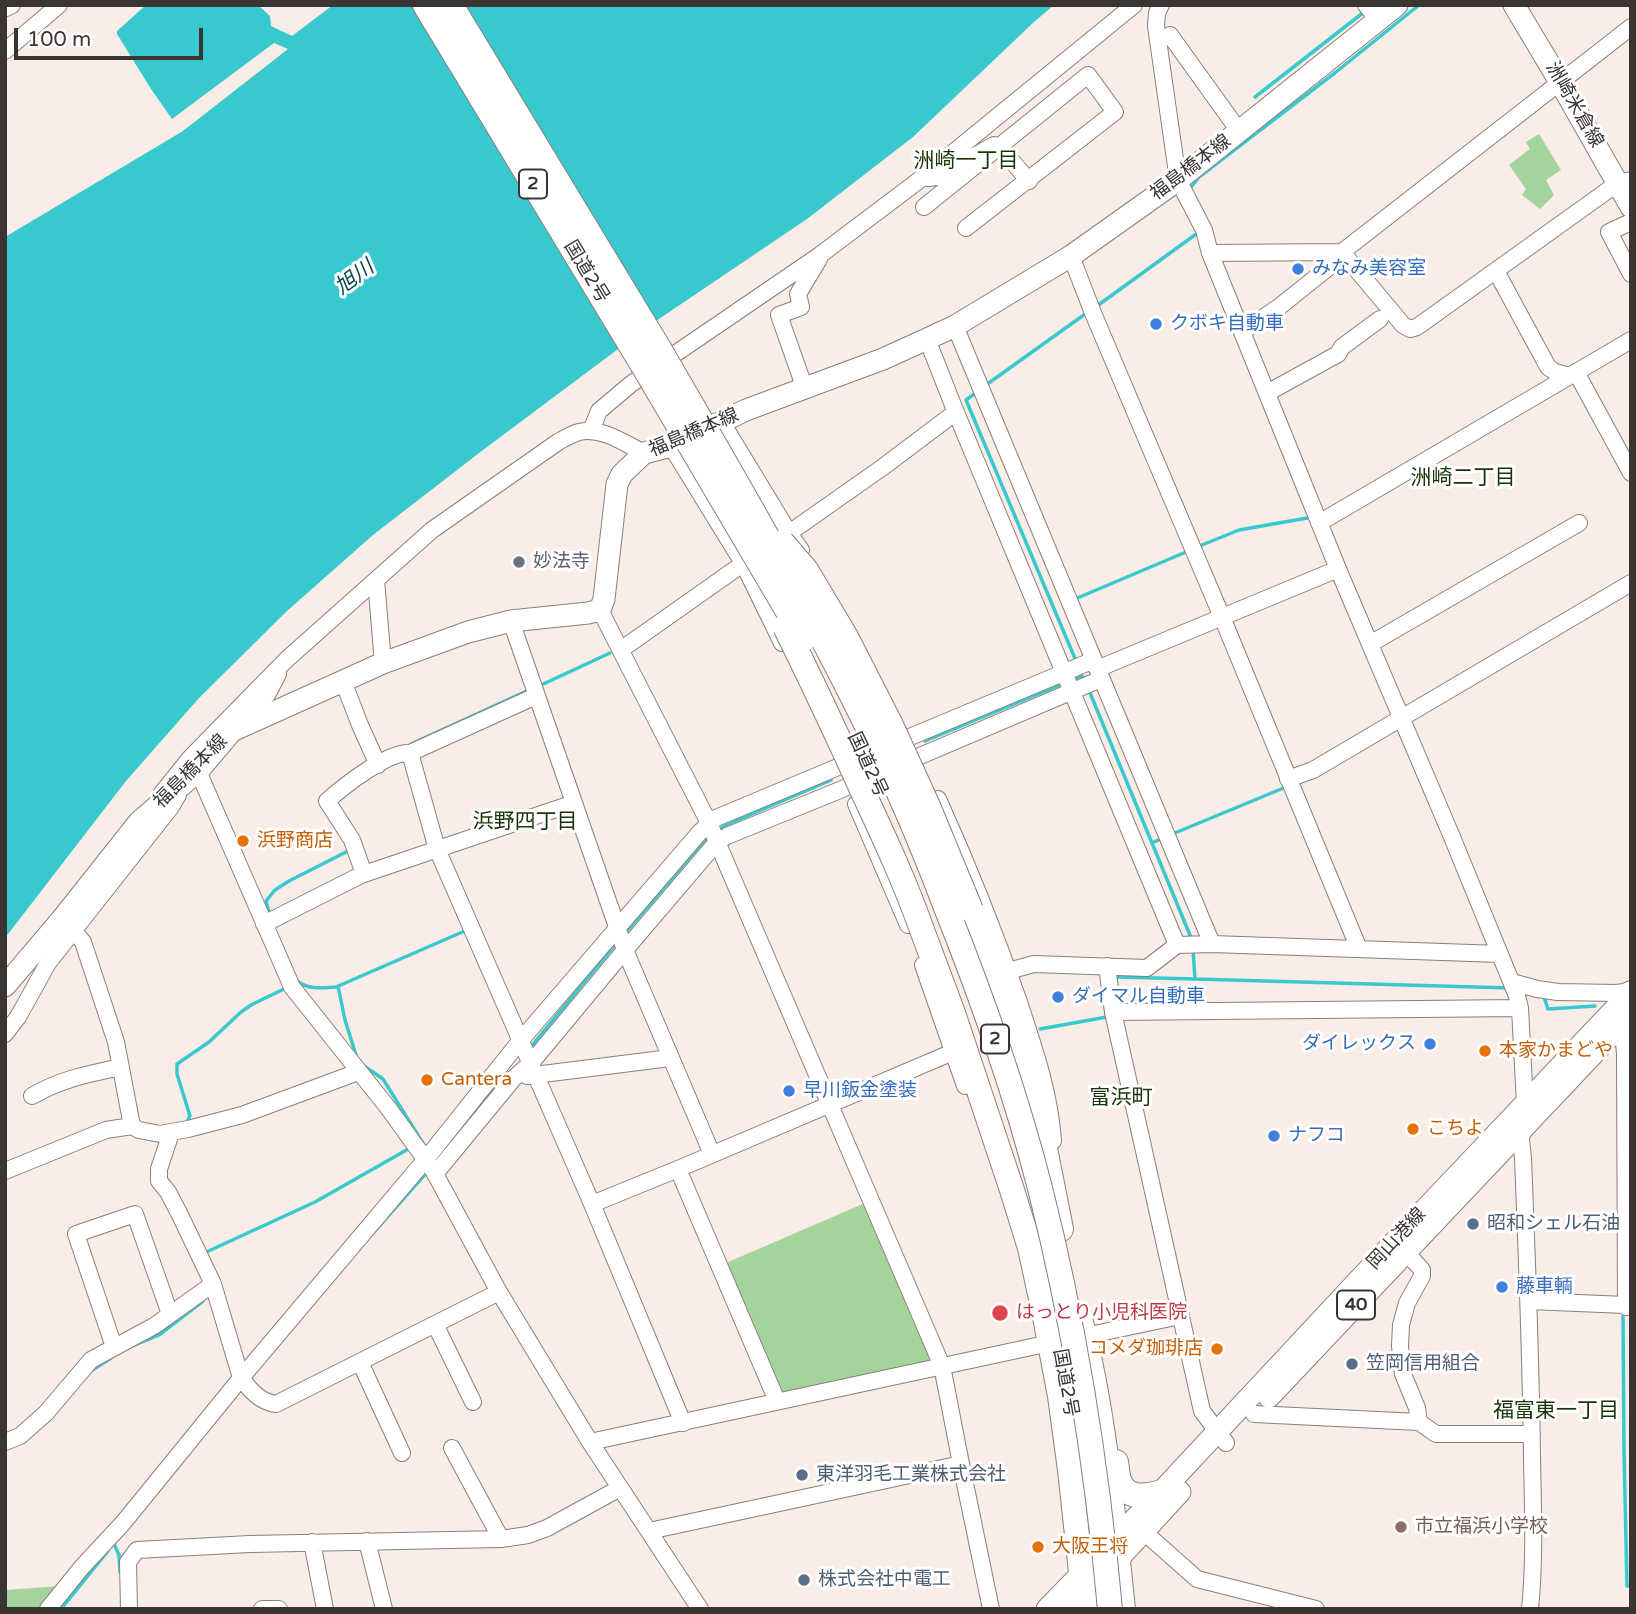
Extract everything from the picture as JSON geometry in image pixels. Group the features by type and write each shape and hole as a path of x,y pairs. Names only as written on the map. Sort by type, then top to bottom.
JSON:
{"highway":[{"name":"国道2号","path":"425,5 635,352 750,561 807,643 879,789 922,889 979,1041 1022,1184 1063,1368 1094,1581"},
{"name":"国道2号","path":"451,5 660,350 753,510 855,700 922,847 960,940 994,1037 1040,1186 1069,1318 1095,1467 1110,1609"},
{"path":"753,510 806,570 846,637 912,772 971,910 1020,1045 1042,1133 1094,1381 1094,1581"},
{"path":"750,561 824,706 909,894 953,1013 1030,1248 1060,1396 1070,1471 1094,1581"},
{"path":"1073,1291 1072,1338 1094,1581"},
{"path":"1094,1381 1109,1412 1122,1487 1139,1496 1161,1492"},
{"name":"2","path":"1094,1581 1123,1609"}],"main road":[{"name":"福島橋本線","path":"5,986 139,822 192,776 232,731 383,663 468,632 511,621 600,610 604,599 617,484 622,474 643,453 671,446 721,421 883,359 955,326 1183,188 1239,131 1371,11 1397,5"},
{"name":"洲崎米倉線","path":"1514,5 1625,182 1631,207"},
{"name":"岡山港線","path":"1047,1609 1094,1581 1144,1532 1222,1438 1631,991"},
{"name":"岡山港線","path":"1094,1581 1161,1492 1222,1438 1254,1414 1626,1019"}],"street":[{"path":"5,7 12,5"},
{"path":"5,51 59,5"},
{"path":"591,431 599,411 631,384 820,255 922,178 1134,5"},
{"path":"1161,5 1156,26 1183,188 1205,230 1210,253 1319,523 1514,986 1520,1008 1525,1104 1522,1130 1533,1302 1533,1551 1530,1609"},
{"path":"1242,332 1288,300 1334,262 1342,252 1631,27"},
{"path":"1170,35 1239,131"},
{"path":"924,207 1088,75 1115,112 966,228"},
{"path":"922,178 937,177 994,145 999,146 1028,181"},
{"path":"1342,252 1410,329 1417,327 1625,182"},
{"path":"1631,222 1609,232 1631,274"},
{"path":"1210,253 1342,252"},
{"path":"805,388 779,315 801,307 798,294 820,255"},
{"path":"1071,256 1359,949"},
{"path":"1496,271 1548,367 1555,372 1568,374 1631,473"},
{"path":"1267,393 1338,354 1342,346 1380,319"},
{"path":"955,326 1069,601 1081,676 1177,945"},
{"path":"927,339 955,410 1081,676 1167,836 1212,944"},
{"path":"1319,523 1568,374 1631,340"},
{"path":"622,649 883,467 955,410"},
{"path":"721,421 789,533 835,597 909,737 952,830 1008,971 1047,1094 1052,1122 1059,1217"},
{"path":"139,822 191,757 286,660 432,530 558,442 579,432 591,431 608,435 643,453"},
{"path":"671,446 750,561 910,929 984,1140 1012,1190"},
{"path":"1370,644 1579,523"},
{"path":"713,833 716,818 839,766 909,737 1081,676 1338,569"},
{"path":"376,580 383,663"},
{"path":"1289,783 1404,722 1631,583"},
{"path":"600,610 713,833 943,1366 991,1609"},
{"path":"511,621 621,939 712,1154"},
{"path":"232,731 267,695 286,660"},
{"path":"427,1158 514,1078 699,832 727,836 848,787 919,757 1081,676"},
{"path":"343,681 359,725 377,762"},
{"path":"364,874 354,847 327,801 377,762 400,752 410,753 535,691"},
{"path":"410,753 437,849 592,1204 683,1423"},
{"path":"5,1034 18,1017 48,963 171,807 192,776 269,921 291,986 427,1158 499,1292 590,1442 700,1609"},
{"path":"269,921 364,874 574,803"},
{"path":"74,931 83,942 116,1042 132,1126"},
{"path":"48,1609 244,1382 427,1158 528,1057 621,939"},
{"path":"1008,971 1034,964 1147,968 1177,945 1500,954"},
{"path":"1107,966 1113,1012 1202,1411 1222,1438"},
{"path":"1514,986 1558,992 1631,991"},
{"path":"1113,1012 1520,1008"},
{"path":"1533,1302 1628,1306 1626,1019"},
{"path":"592,1204 953,1052"},
{"path":"528,1057 670,1058"},
{"path":"32,1096 51,1085 79,1075 121,1067"},
{"path":"5,1171 106,1130 132,1126 139,1130 167,1133 242,1115 358,1072"},
{"path":"167,1133 159,1181 168,1192 199,1256 244,1382 266,1403 276,1404 499,1292"},
{"path":"678,1169 777,1401"},
{"path":"114,1348 76,1234 135,1213 170,1314"},
{"path":"1406,1252 1422,1270 1422,1276 1407,1303 1399,1346 1403,1374 1417,1409 1419,1422"},
{"path":"5,1442 20,1436 46,1413 91,1360 153,1326 208,1287"},
{"path":"1085,1336 1180,1316"},
{"path":"435,1324 473,1402"},
{"path":"590,1442 1050,1343"},
{"path":"360,1362 402,1453"},
{"path":"1254,1414 1419,1422 1436,1434 1532,1434"},
{"path":"452,1448 501,1539"},
{"path":"649,1531 961,1464"},
{"path":"129,1609 128,1562 136,1550 312,1542 501,1539 528,1535 547,1528 620,1488"},
{"path":"1144,1532 1197,1579 1273,1604 1316,1609"},
{"path":"367,1541 384,1609"},
{"path":"312,1542 325,1609"},
{"path":"262,1609 279,1609"}],"green space":[{"path":"1539,134 1561,170 1546,180 1554,195 1540,209 1522,195 1526,189 1509,165 1530,149 1526,142"},
{"path":"865,1203 931,1358 926,1363 787,1394 778,1389 726,1263"},
{"path":"61,1586 43,1609 5,1609 5,1590"}],"water":[{"name":"旭川","path":"146,5 258,5 270,16 271,26 292,36 333,5 1054,5 913,137 807,219 653,323 483,450 373,535 287,611 199,698 126,781 5,938 5,237 183,131 288,49 274,43 172,119 117,34 117,31"}],"waterway":[{"path":"1188,191 1199,177 1419,5"},
{"path":"1255,97 1364,12"},
{"path":"1097,306 1199,232"},
{"path":"986,385 1088,312"},
{"path":"977,392 966,400 1076,661"},
{"path":"1197,547 1239,530 1313,517"},
{"path":"1075,599 1186,552"},
{"path":"539,686 610,653"},
{"path":"1072,680 1082,676 1085,681"},
{"path":"925,741 1062,684"},
{"path":"1088,688 1192,940"},
{"path":"411,744 529,690"},
{"path":"719,830 831,780"},
{"path":"1170,835 1286,787"},
{"path":"625,933 710,836"},
{"path":"1152,843 1163,838"},
{"path":"270,916 266,901 275,890 350,850"},
{"path":"297,981 311,987 336,987 467,930"},
{"path":"529,1049 618,941"},
{"path":"1193,950 1195,979 1510,988"},
{"path":"1115,977 1195,979"},
{"path":"338,986 356,1055"},
{"path":"186,1123 190,1116 177,1074 177,1064 209,1042 251,1005 286,988"},
{"path":"1544,997 1548,1009 1595,1006"},
{"path":"1040,1029 1107,1017 1106,1013"},
{"path":"364,1066 383,1079 424,1145"},
{"path":"202,1254 315,1202 410,1148"},
{"path":"373,1233 428,1171"},
{"path":"130,1347 159,1335 203,1301"},
{"path":"1623,1316 1627,1586 1631,1586"},
{"path":"91,1371 111,1358"},
{"path":"114,1544 119,1555 120,1572"},
{"path":"61,1609 108,1551"}],"place":[{"name":"みなみ美容室","path":"1298,269"},
{"name":"クボキ自動車","path":"1156,324"},
{"name":"妙法寺","path":"519,562"},
{"name":"浜野商店","path":"243,841"},
{"name":"ダイマル自動車","path":"1058,997"},
{"name":"ダイレックス","path":"1430,1044"},
{"name":"本家かまどや","path":"1485,1051"},
{"name":"Cantera","path":"427,1080"},
{"name":"早川鈑金塗装","path":"789,1091"},
{"name":"こちよ","path":"1413,1129"},
{"name":"ナフコ","path":"1274,1136"},
{"name":"昭和シェル石油","path":"1473,1224"},
{"name":"藤車輌","path":"1502,1287"},
{"name":"はっとり小児科医院","path":"1000,1313"},
{"name":"コメダ珈琲店","path":"1217,1349"},
{"name":"笠岡信用組合","path":"1352,1364"},
{"name":"東洋羽毛工業株式会社","path":"802,1475"},
{"name":"市立福浜小学校","path":"1401,1527"},
{"name":"大阪王将","path":"1038,1547"},
{"name":"株式会社中電工","path":"804,1580"}],"district":[{"name":"洲崎一丁目","path":"966,161"},
{"name":"洲崎二丁目","path":"1463,478"},
{"name":"浜野四丁目","path":"525,822"},
{"name":"富浜町","path":"1121,1098"},
{"name":"福富東一丁目","path":"1556,1411"}]}
